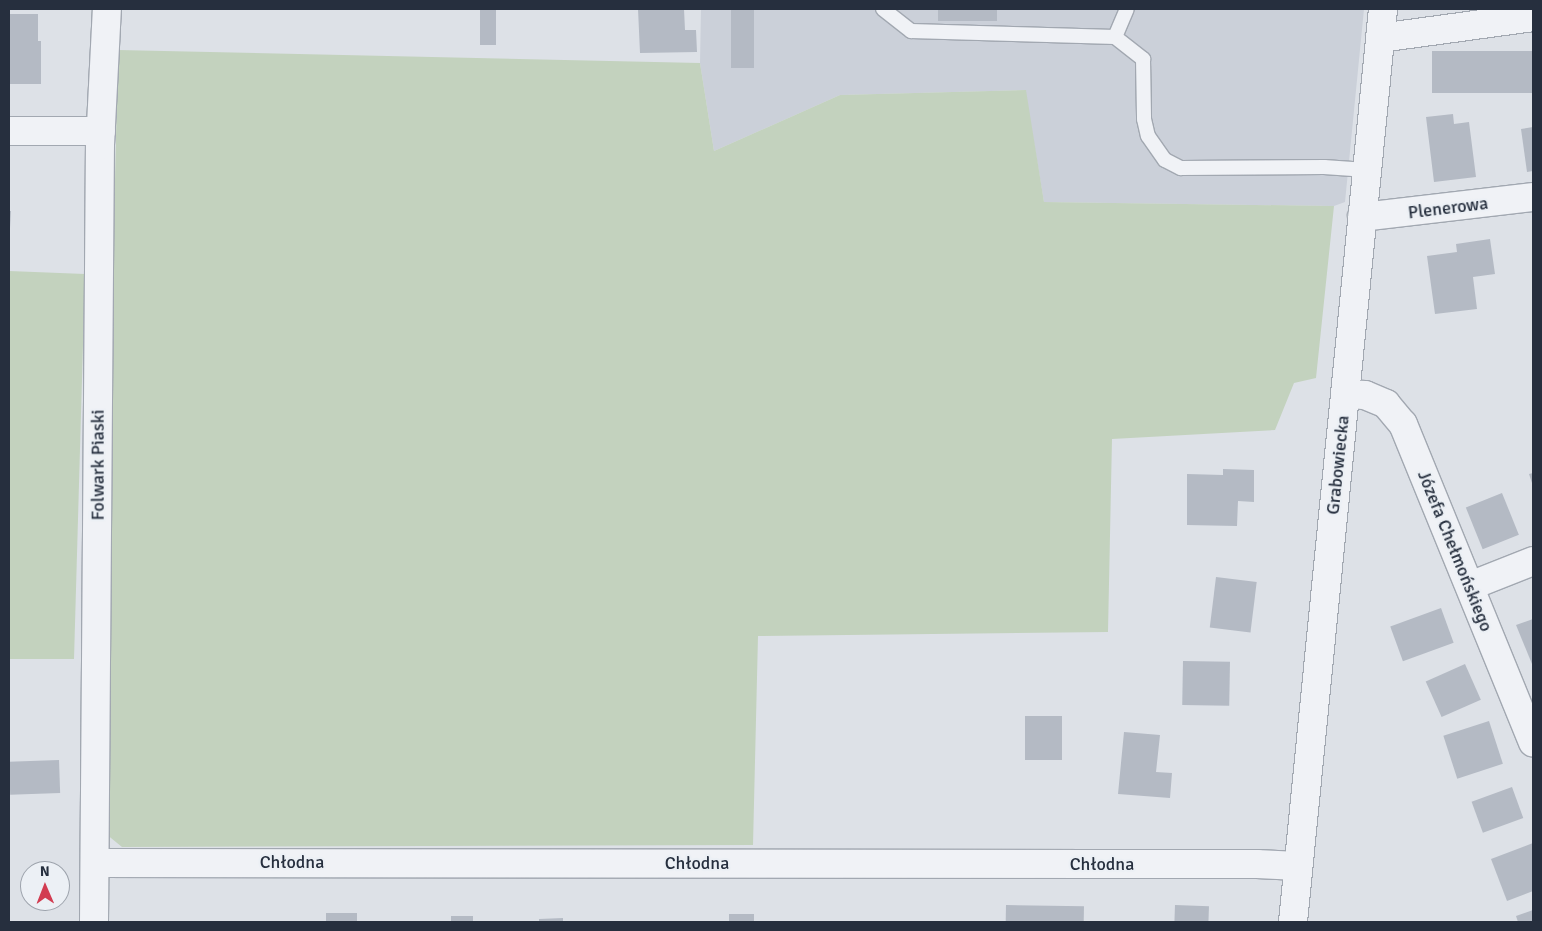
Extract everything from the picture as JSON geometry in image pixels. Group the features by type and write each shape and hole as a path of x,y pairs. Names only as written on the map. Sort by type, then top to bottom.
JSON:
{"street":[{"name":"Folwark Piaski","path":"94,922 101,131 107,9"},
{"name":"Grabowiecka","path":"1293,922 1383,9"},
{"path":"1380,38 1533,17"},
{"path":"9,132 101,131"},
{"name":"Plenerowa","path":"1362,217 1533,197"},
{"name":"Józefa Chełmońskiego","path":"1345,394 1365,395 1386,404 1403,424 1533,742"},
{"path":"1470,586 1533,561"},
{"name":"Chłodna","path":"95,863 1227,864 1298,866"}],"lane":[{"path":"883,9 911,31 1115,37 1142,59 1144,119 1148,136 1165,160 1180,168 1324,167 1367,170"},
{"path":"1115,37 1127,9"}],"shaded area":[{"path":"701,9 1364,9 1345,202 1334,206 1044,202 1025,90 840,95 714,151 700,63"}],"green space":[{"path":"118,50 700,63 714,151 840,95 1026,90 1044,202 1334,206 1316,378 1294,383 1275,430 1112,439 1108,632 758,636 753,845 122,847 100,829"},
{"path":"9,271 85,274 74,659 9,659"}],"building":[{"path":"480,9 496,9 496,45 480,45"},
{"path":"638,9 684,9 685,30 696,30 697,52 640,53"},
{"path":"731,9 754,9 754,68 731,68"},
{"path":"938,9 997,9 997,21 938,21"},
{"path":"9,14 38,14 38,41 41,41 41,84 9,84"},
{"path":"1432,51 1533,51 1533,93 1432,93"},
{"path":"1453,114 1454,124 1469,122 1476,177 1434,182 1426,117"},
{"path":"1533,127 1533,171 1527,172 1521,129"},
{"path":"9,211 11,211 10,228 9,228"},
{"path":"1490,239 1495,274 1473,277 1477,309 1435,314 1427,256 1457,252 1456,244"},
{"path":"1223,469 1254,470 1254,502 1238,501 1237,526 1187,525 1187,474 1223,475"},
{"path":"1533,473 1533,486 1529,474"},
{"path":"1502,493 1519,535 1483,549 1466,508"},
{"path":"1216,577 1257,582 1250,633 1210,628"},
{"path":"1441,608 1454,643 1403,661 1390,626"},
{"path":"1533,619 1533,663 1532,664 1516,625"},
{"path":"1183,661 1230,662 1229,706 1182,705"},
{"path":"1465,664 1481,700 1442,717 1426,681"},
{"path":"1025,716 1062,716 1062,760 1025,760"},
{"path":"1489,721 1503,764 1457,779 1443,736"},
{"path":"1124,732 1160,735 1156,772 1172,773 1170,798 1118,794"},
{"path":"59,760 60,793 10,795 9,762"},
{"path":"1512,787 1523,818 1483,833 1472,802"},
{"path":"1533,843 1533,891 1507,901 1491,859"},
{"path":"1006,905 1084,906 1084,922 1006,922"},
{"path":"1175,905 1209,906 1208,922 1174,922"},
{"path":"1533,910 1533,922 1518,922 1516,916"},
{"path":"326,913 357,913 357,922 326,922"},
{"path":"729,914 754,914 754,922 729,922"},
{"path":"451,916 473,916 473,922 451,922"},
{"path":"563,918 563,922 539,922 539,919"}]}
